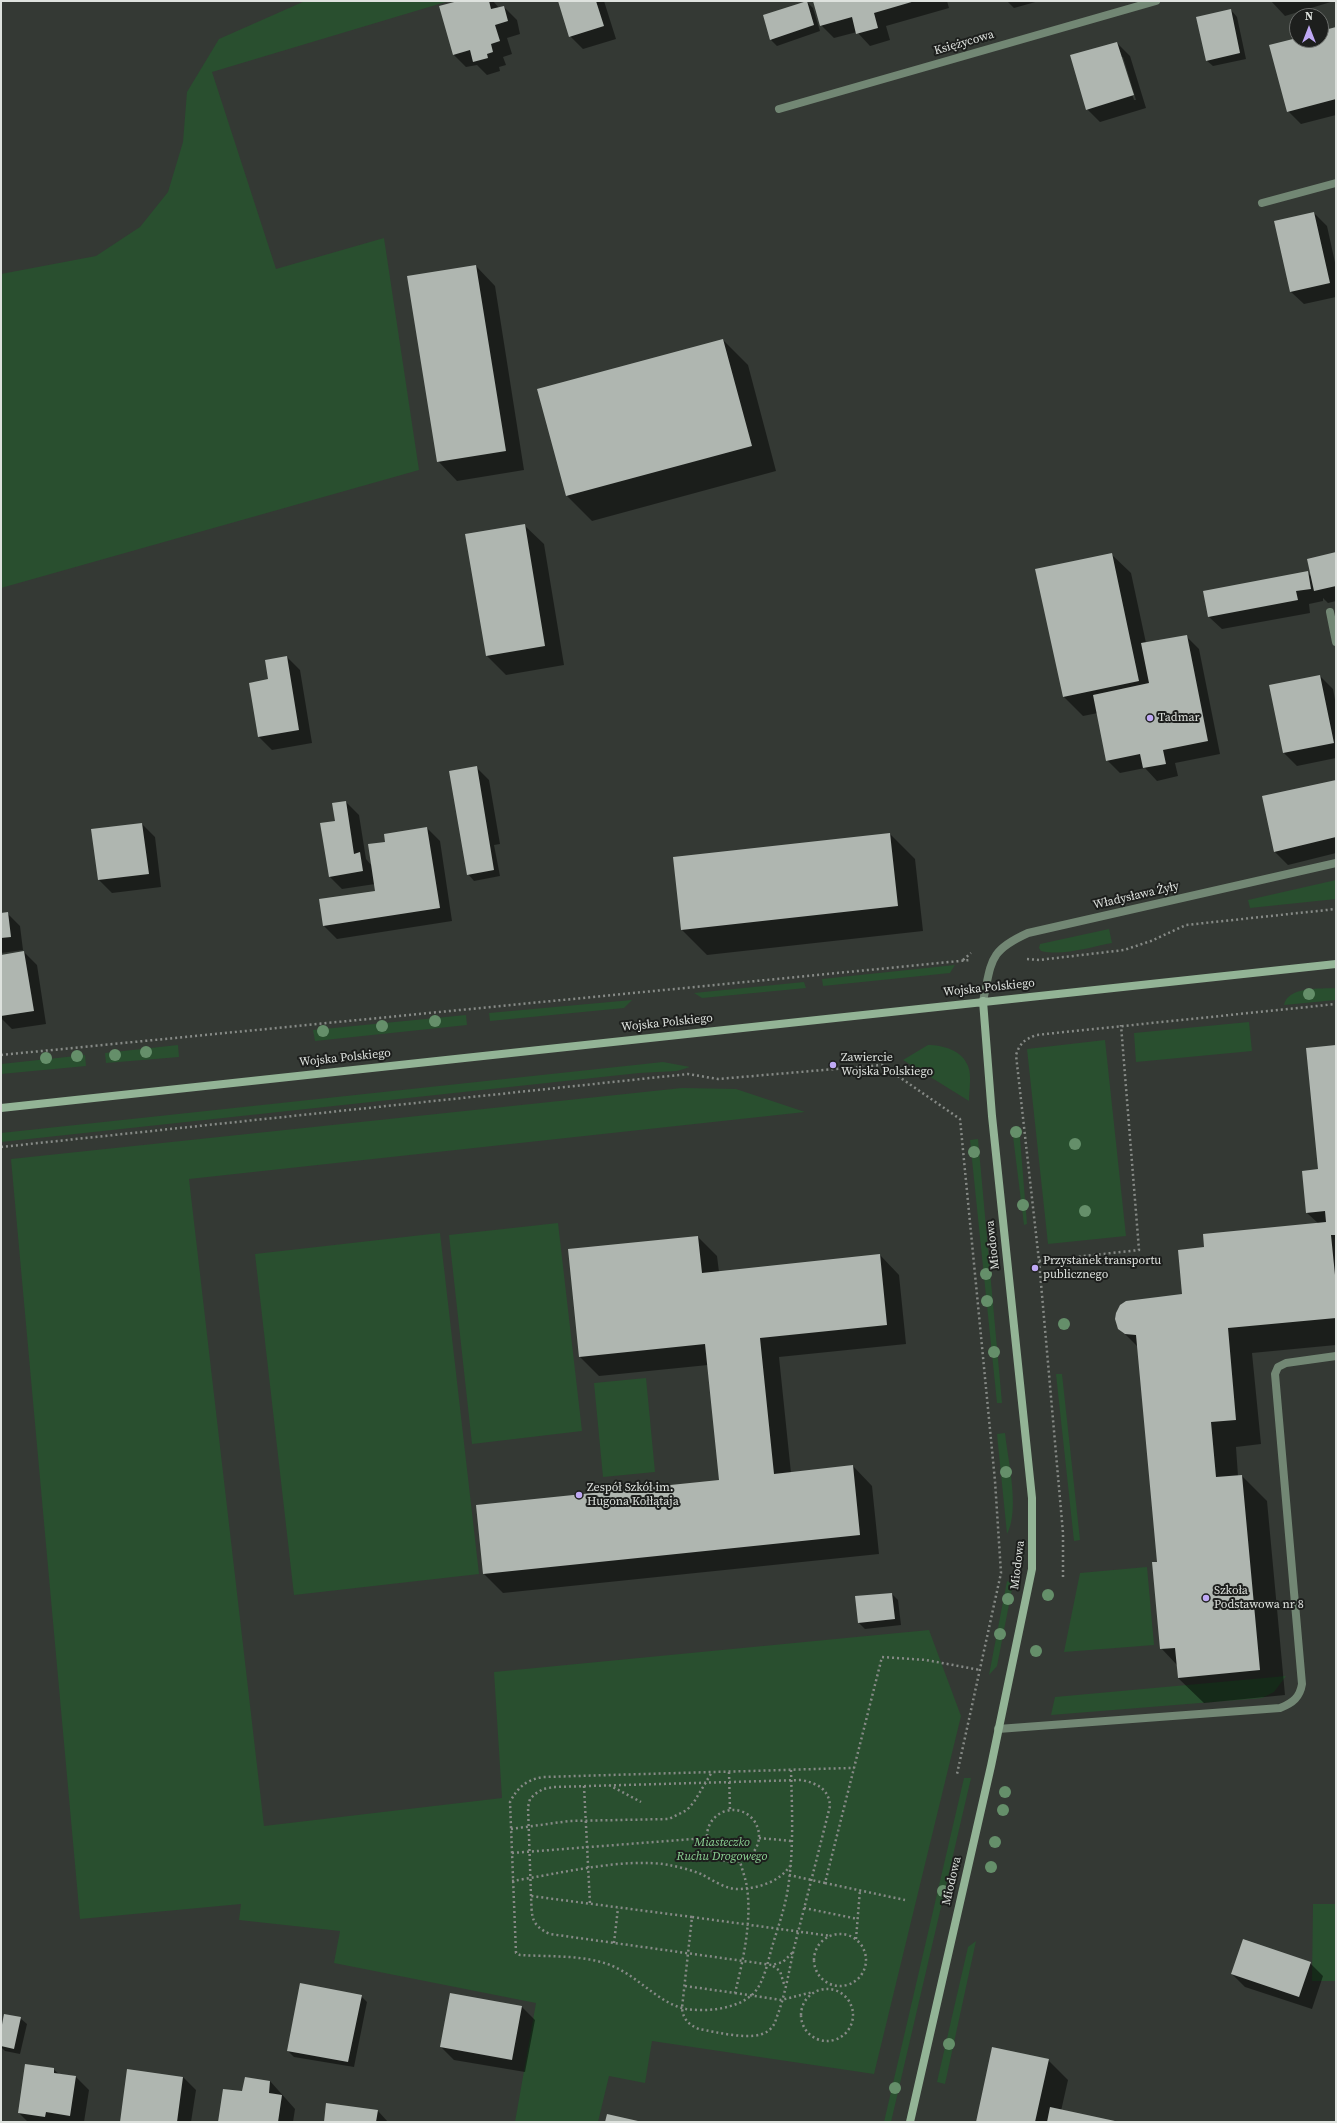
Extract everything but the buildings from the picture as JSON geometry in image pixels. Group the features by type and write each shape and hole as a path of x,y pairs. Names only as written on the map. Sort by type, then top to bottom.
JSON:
{"main road":[{"name":"Wojska Polskiego","path":"1,1108 1336,964"},
{"name":"Miodowa","path":"910,2122 998,1729 1032,1569 1032,1498 992,1116 983,1001"}],"street":[{"name":"Księżycowa","path":"779,109 1156,1"},
{"path":"1262,203 1336,183"},
{"path":"1330,612 1336,642"},
{"name":"Władysława Żyły","path":"993,957 1003,947 1028,933 1336,863"},
{"path":"983,1001 993,957"},
{"path":"998,1729 1280,1708 1289,1705 1296,1699 1302,1684 1275,1374 1278,1367 1286,1363 1336,1356"}],"path":[{"path":"1,1055 993,957 1039,960 1124,950 1151,941 1186,926 1336,909"},
{"path":"1063,1577 1063,1533 1039,1261 1016,1055 1019,1046 1024,1040 1036,1035 1336,1004"},
{"path":"1039,1261 1139,1250 1121,1026"},
{"path":"1,1147 688,1074 718,1079 882,1065 960,1119 1000,1537 1001,1573 958,1774"},
{"path":"825,1883 882,1657 926,1660 980,1670"},
{"path":"791,1770 792,1841 788,1889 767,1964 761,1979 751,1996 737,2003 716,2009 682,2008 673,2005 618,1969 598,1962 566,1957 520,1955 516,1953 510,1802 521,1785 532,1779 550,1776 854,1768"},
{"path":"511,1828 527,1825 586,1820 669,1819 687,1810 700,1794 712,1772"},
{"path":"729,1772 730,1810"},
{"path":"692,1918 688,1953 685,1986 682,2008 684,2018 699,2029 751,2036 761,2035 773,2026 785,1986 830,1802 824,1790 818,1785 810,1782 791,1780 609,1785 554,1787 543,1789 535,1794 530,1800 527,1825 531,1896 533,1918 540,1929 550,1934 688,1953 742,1961 767,1964 772,1965 780,1971 785,1986"},
{"path":"609,1785 641,1802"},
{"path":"584,1786 590,1904"},
{"path":"730,1810 738,1810 753,1819 757,1827 758,1838 753,1852 740,1861 722,1860 715,1856 710,1849 706,1838 709,1824 714,1817 730,1810"},
{"path":"512,1853 706,1838"},
{"path":"758,1838 792,1841"},
{"path":"735,1993 742,1961 746,1925 747,1888 740,1861"},
{"path":"512,1881 632,1863 656,1863 690,1871 729,1888 747,1888 762,1886 771,1882 780,1877 791,1864"},
{"path":"789,1875 905,1900"},
{"path":"856,1940 860,1890"},
{"path":"531,1896 830,1936"},
{"path":"614,1943 618,1908"},
{"path":"804,1908 858,1919"},
{"path":"685,1986 781,2000 836,1986 847,1985 855,1982 861,1976 865,1968 865,1951 856,1940 846,1935 838,1934 830,1936 822,1941 817,1948 814,1965 823,1980 836,1986"},
{"path":"772,1965 783,1962 794,1950"},
{"path":"816,1991 804,2003 801,2011 804,2028 817,2039 834,2040 845,2034 852,2023 852,2006 841,1993 824,1989"}],"green space":[{"path":"305,1 449,1 212,72 276,269 384,238 419,470 1,588 1,274 96,256 140,227 168,192 183,142 187,92 219,39"},
{"path":"1336,880 1336,899 1250,908 1248,900"},
{"path":"1109,929 1112,943 1068,952 1041,951 1039,948 1040,944"},
{"path":"955,965 950,973 823,986 822,979"},
{"path":"804,982 806,988 702,998 694,993"},
{"path":"1336,988 1336,1000 1284,1005 1292,994 1298,992 1314,989"},
{"path":"632,1000 624,1008 490,1021 489,1013"},
{"path":"466,1015 467,1025 315,1041 313,1030"},
{"path":"1249,1022 1252,1051 1136,1062 1134,1033"},
{"path":"1105,1040 1126,1236 1048,1244 1027,1049"},
{"path":"178,1045 179,1057 106,1063 105,1053"},
{"path":"928,1045 945,1047 956,1052 965,1061 970,1074 969,1101 903,1060"},
{"path":"85,1055 86,1066 1,1074 1,1064"},
{"path":"663,1062 690,1067 677,1071 639,1073 1,1142 1,1133"},
{"name":"Miasteczko Ruchu Drogowego","path":"682,1088 736,1089 805,1112 189,1179 264,1826 502,1798 494,1672 929,1630 961,1716 874,2074 652,2041 645,2083 609,2076 598,2122 515,2122 536,2003 334,1963 340,1931 239,1920 241,1904 80,1919 11,1159"},
{"path":"1019,1126 1027,1224 1024,1225 1012,1128"},
{"path":"978,1139 1002,1403 997,1403 970,1140"},
{"path":"558,1223 582,1431 472,1444 449,1235"},
{"path":"440,1233 479,1574 294,1595 255,1254"},
{"path":"1056,1374 1062,1374 1080,1540 1074,1541"},
{"path":"646,1378 655,1472 603,1477 594,1383"},
{"path":"1005,1433 1013,1499 1011,1524 1007,1534 997,1434"},
{"path":"1147,1567 1154,1645 1064,1652 1080,1573"},
{"path":"1007,1581 1013,1584 997,1666 989,1675"},
{"path":"1286,1676 1274,1692 1262,1698 1051,1715 1055,1697"},
{"path":"964,1778 971,1778 891,2122 884,2122"},
{"path":"1313,1904 1336,1904 1336,1981 1312,1981"},
{"path":"976,1941 945,2084 937,2082 968,1947"}],"place":[{"name":"Tadmar","path":"1150,718"},
{"name":"Zawiercie Wojska Polskiego","path":"833,1065"},
{"name":"Przystanek transportu publicznego","path":"1035,1268"},
{"name":"Zespół Szkół im. Hugona Kołłątaja","path":"579,1495"},
{"name":"Szkoła Podstawowa nr 8","path":"1206,1598"}]}
